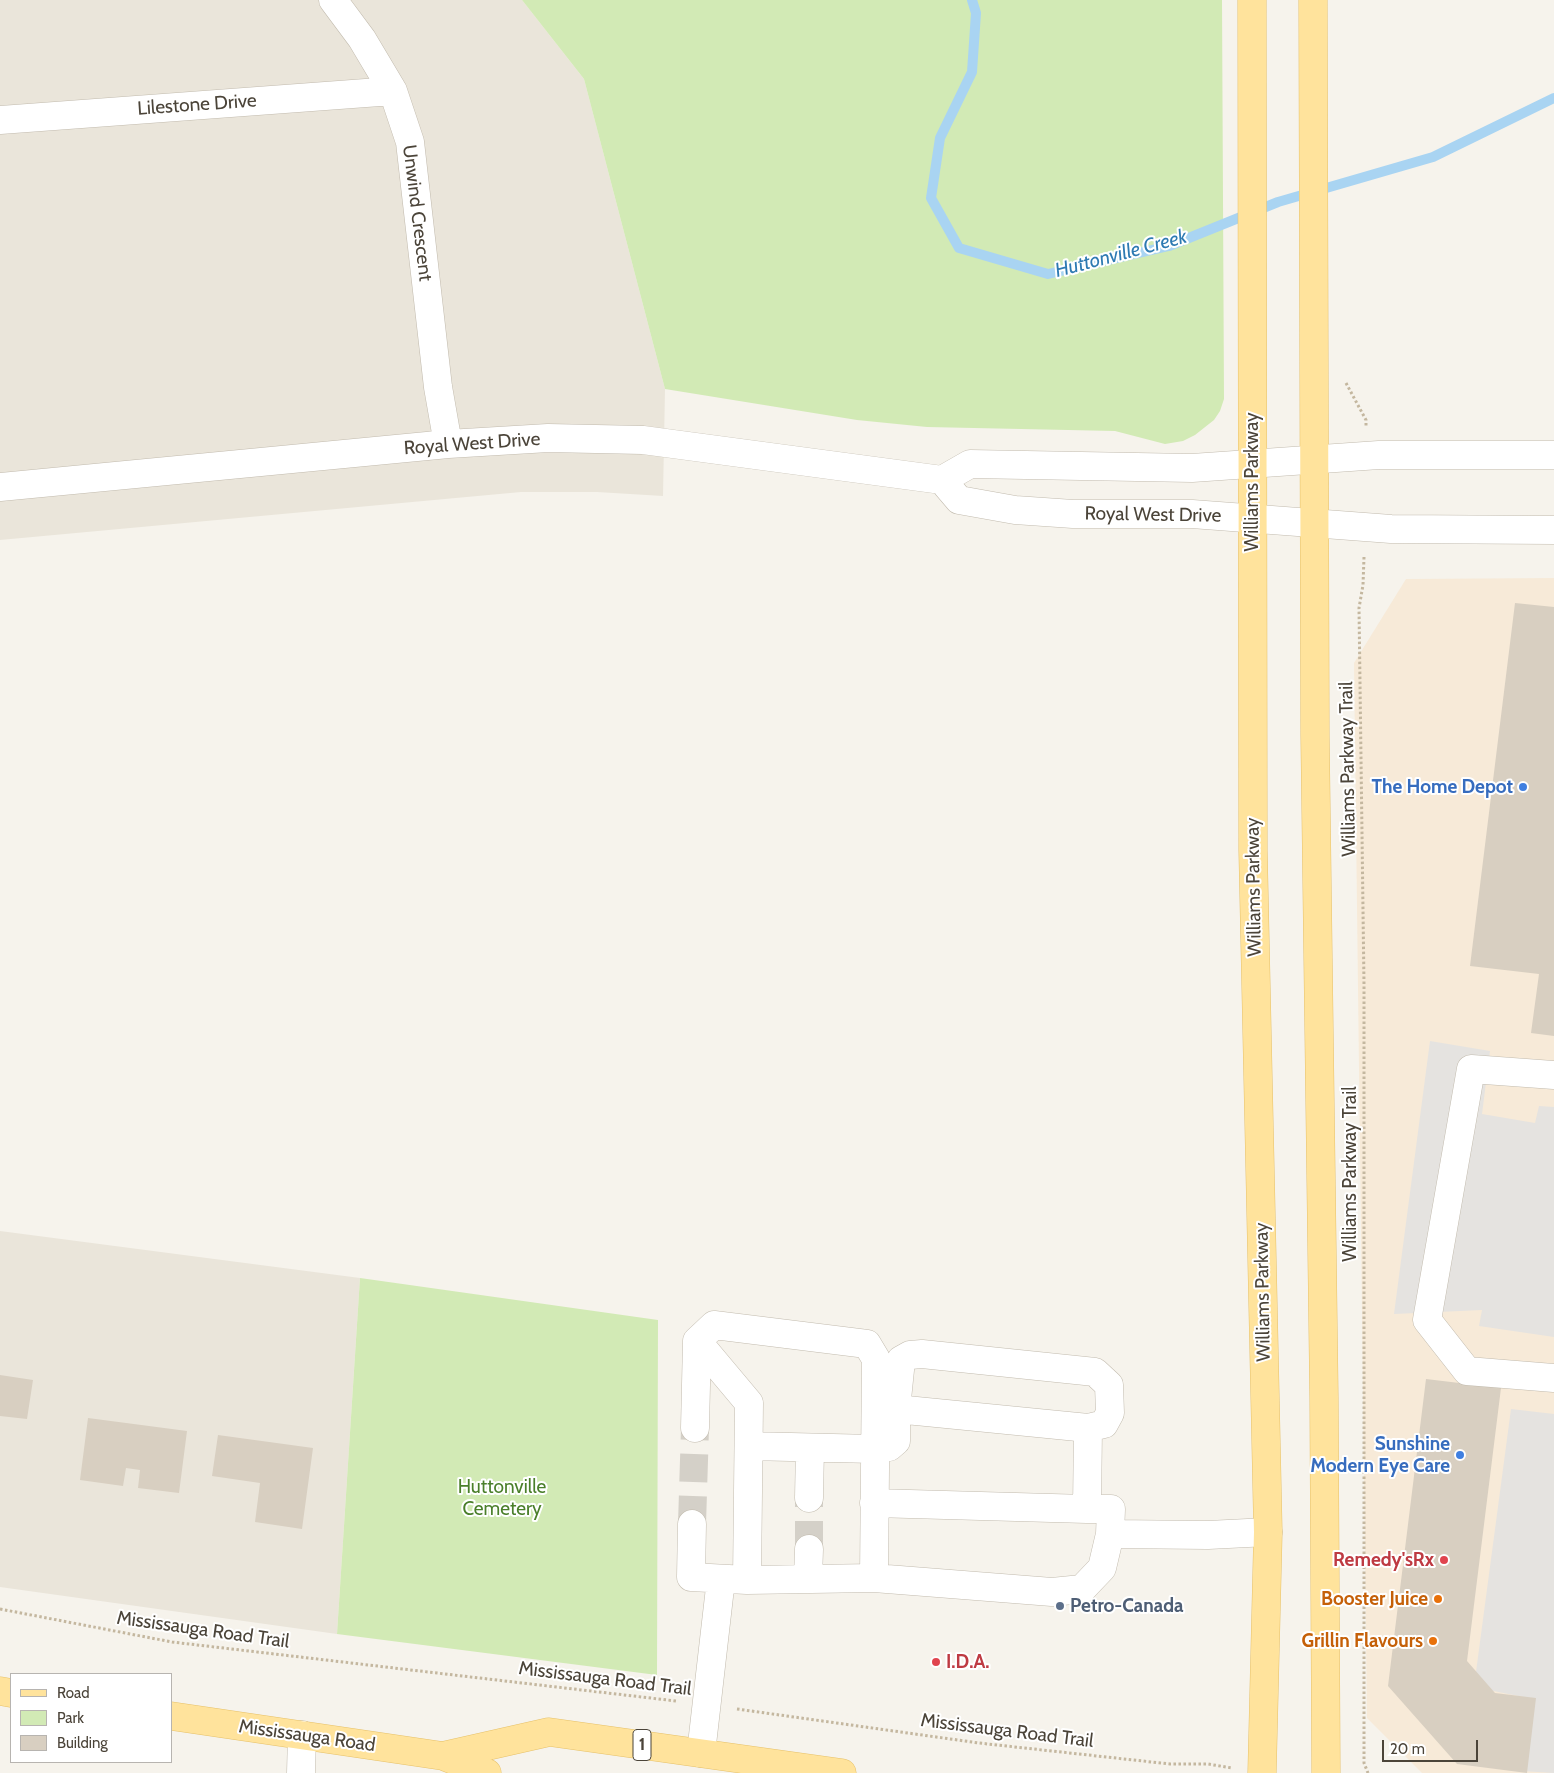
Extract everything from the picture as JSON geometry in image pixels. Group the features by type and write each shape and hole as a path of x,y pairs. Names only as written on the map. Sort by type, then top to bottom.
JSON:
{"main road":[{"name":"Williams Parkway","path":"1252,0 1253,850 1268,1532 1262,1773"},
{"path":"1313,0 1316,900 1324,1397 1326,1773"},
{"name":"Mississauga Road","path":"172,1716 443,1756 488,1773"},
{"name":"Mississauga Road","path":"443,1756 549,1732 842,1773"}],"street":[{"name":"Unwind Crescent","path":"333,0 362,39 394,91 410,142 438,388 448,444"},
{"name":"Lilestone Drive","path":"0,120 394,91"},
{"name":"Royal West Drive","path":"0,487 448,444 548,438 643,440 942,480 959,500 1015,510 1073,514 1192,514 1391,529 1554,530"},
{"path":"942,480 970,464 1192,468 1379,455 1554,455"},
{"path":"1554,1075 1471,1069 1427,1320 1467,1371 1554,1378"},
{"path":"695,1428 697,1341 714,1325 867,1344 876,1359 874,1578"},
{"path":"697,1341 749,1403 749,1446 734,1579 706,1705 701,1753"},
{"path":"749,1446 874,1449 889,1447 896,1441 896,1408 902,1360 910,1355 922,1354 1096,1372 1109,1385 1110,1413 1104,1424 1088,1428 896,1408"},
{"path":"1087,1509 1088,1428"},
{"path":"809,1498 810,1448"},
{"path":"692,1524 691,1577 734,1579 874,1578 1052,1592 1082,1589 1102,1568 1110,1534 1111,1509 874,1503"},
{"path":"1110,1534 1268,1532"},
{"path":"808,1549 808,1578"},
{"path":"301,1773 302,1735"}],"path":[{"path":"1346,383 1366,420"},
{"name":"Williams Parkway Trail","path":"1364,575 1359,608 1364,975 1364,1763 1368,1773"},
{"name":"Mississauga Road Trail","path":"0,1609 172,1642 706,1705 989,1744 1170,1764 1208,1764"}],"shaded area":[{"path":"0,0 522,0 584,79 665,389 663,496 597,492 521,492 0,540"},
{"path":"1554,578 1554,1773 1422,1773 1367,1718 1354,663 1406,579"},
{"path":"1430,1041 1490,1051 1482,1114 1535,1123 1539,1106 1554,1107 1554,1337 1479,1326 1482,1310 1394,1314"},
{"path":"0,1231 360,1278 337,1634 0,1587"},
{"path":"1511,1409 1554,1414 1554,1773 1522,1771 1533,1699 1474,1687"}],"green space":[{"path":"522,0 1222,0 1224,399 1220,411 1214,420 1195,435 1183,441 1165,444 1115,431 927,427 857,420 665,389 584,79"},
{"name":"Huttonville Cemetery","path":"360,1278 658,1320 657,1675 337,1634"}],"building":[{"name":"The Home Depot","path":"1515,603 1554,607 1554,1036 1531,1033 1539,974 1470,966"},
{"path":"0,1375 33,1380 27,1419 0,1416"},
{"path":"1426,1379 1501,1388 1467,1661 1495,1693 1536,1698 1527,1773 1457,1764 1388,1686"},
{"path":"88,1418 187,1431 179,1493 138,1488 140,1470 126,1468 123,1486 80,1480"},
{"path":"218,1435 313,1448 302,1529 255,1522 260,1483 212,1476"}],"waterway":[{"name":"Huttonville Creek","path":"972,0 976,13 972,72 940,138 931,198 959,248 1048,274 1169,246 1278,202 1433,157 1554,98"}],"tunnel":[{"path":"692,1524 695,1428"},
{"path":"809,1498 809,1549"}],"place":[{"name":"The Home Depot","path":"1523,787"},
{"name":"Sunshine Modern Eye Care","path":"1460,1455"},
{"name":"Remedy'sRx","path":"1444,1560"},
{"name":"Booster Juice","path":"1438,1599"},
{"name":"Petro-Canada","path":"1060,1606"},
{"name":"Grillin Flavours","path":"1433,1641"},
{"name":"I.D.A.","path":"936,1662"}]}
